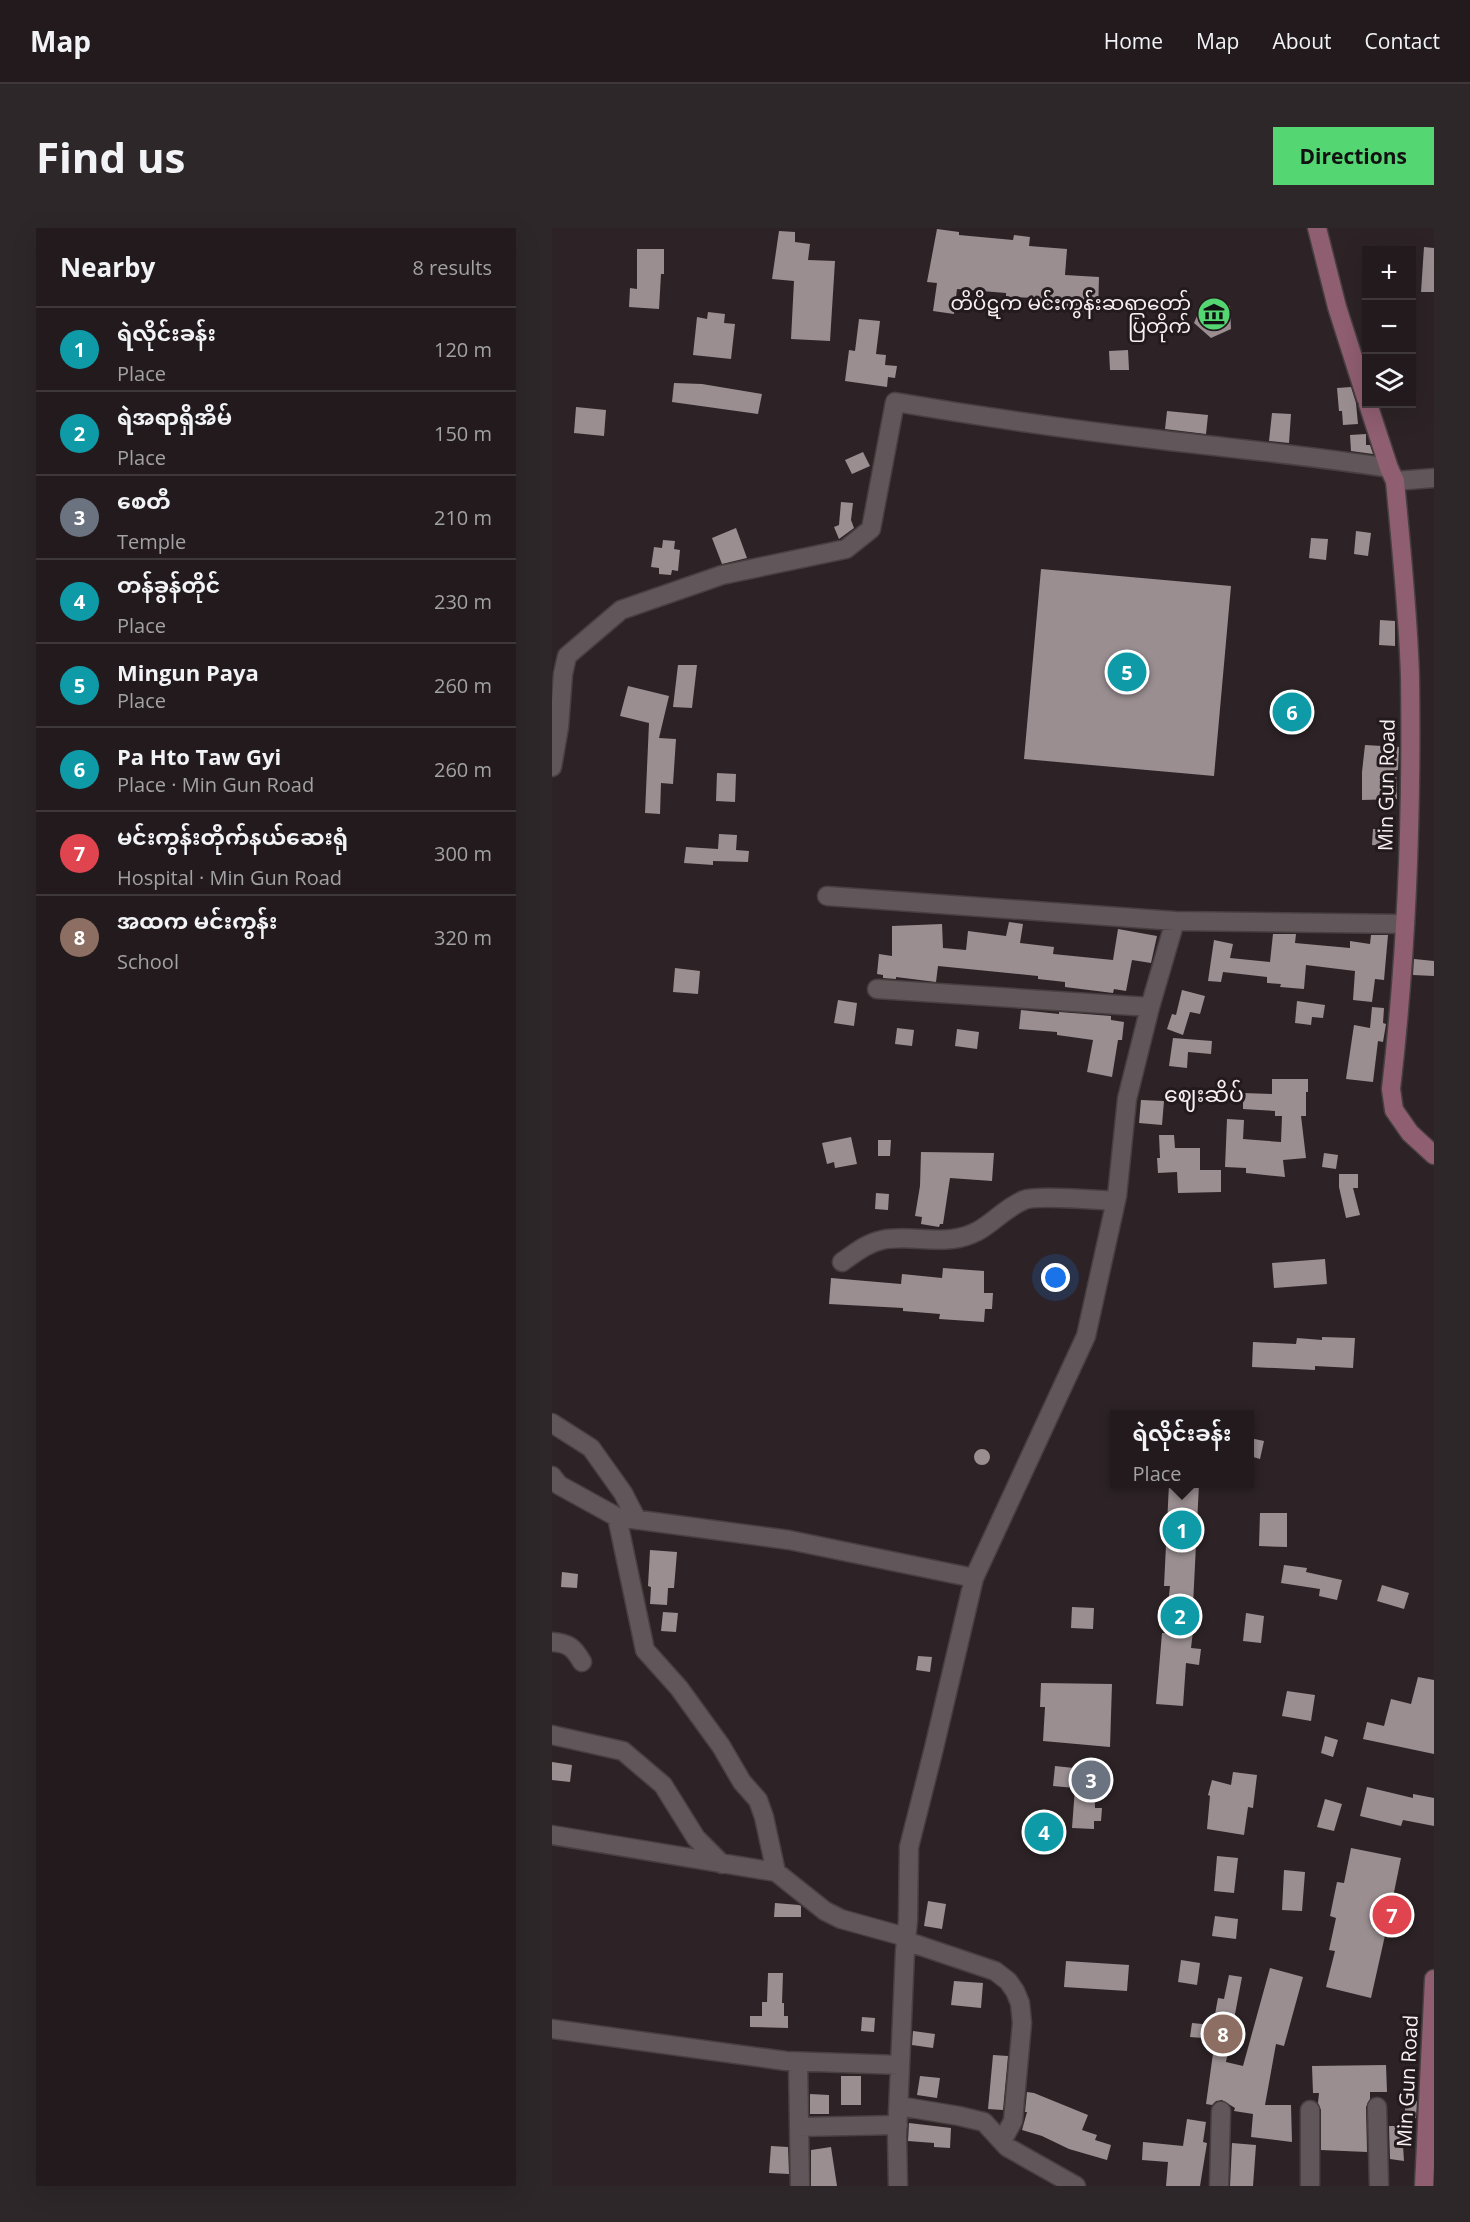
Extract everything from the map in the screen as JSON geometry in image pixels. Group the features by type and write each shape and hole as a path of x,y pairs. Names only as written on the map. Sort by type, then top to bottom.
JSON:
{"street":[{"path":"1317,228 1337,307 1362,385"},
{"path":"552,767 567,656 621,610 722,575 846,549 871,529 895,402 982,417 1160,440 1320,457 1392,474 1434,478"},
{"name":"Min Gun Road","path":"1369,408 1392,474 1404,580 1410,675 1409,828 1405,924 1391,1089 1394,1110 1410,1133 1434,1155"},
{"path":"827,896 1175,921 1405,924"},
{"path":"898,2186 898,2106 909,1847 974,1578 1086,1336 1116,1201 1127,1099 1175,921"},
{"path":"877,989 1150,1007"},
{"path":"842,1262 868,1245 883,1239 951,1240 974,1234 1014,1205 1027,1199 1116,1201"},
{"path":"552,1423 591,1448 623,1493 637,1520"},
{"path":"554,1485 617,1517 789,1540 974,1578"},
{"path":"617,1517 645,1650 679,1688 721,1746 742,1782 758,1800 776,1872"},
{"path":"552,1641 574,1648 582,1662"},
{"path":"552,1735 623,1751 663,1785 696,1838 722,1864"},
{"path":"552,1836 776,1872 825,1911 841,1919 906,1939 995,1971 1008,1980 1015,1991 1020,2003 1022,2023 1013,2121 1002,2141"},
{"name":"Min Gun Road","path":"1424,2186 1434,1979"},
{"path":"552,2029 798,2062 900,2065"},
{"path":"798,2062 800,2186"},
{"path":"898,2106 984,2122 1007,2147 1076,2186"},
{"path":"1377,2107 1379,2186"},
{"path":"1310,2186 1311,2110"},
{"path":"1219,2186 1221,2111"},
{"path":"799,2127 898,2125"}],"building":[{"path":"937,229 959,232 959,235 1013,240 1014,235 1030,237 1029,246 1067,249 1065,275 1099,277 1098,312 1038,310 1039,298 1006,297 1006,293 957,289 954,314 933,311 937,283 927,282"},
{"path":"779,231 795,232 795,242 810,244 808,260 835,261 830,341 791,339 794,281 772,279"},
{"path":"1424,247 1434,248 1434,292 1421,292"},
{"path":"637,249 664,249 664,274 661,274 659,309 629,307 630,288 637,289"},
{"name":"တိပိဋက မင်းကွန်းဆရာတော် ပြတိုက်","path":"1203,302 1230,306 1231,329 1211,338 1194,323"},
{"path":"708,312 725,314 724,323 735,324 731,359 693,355 697,317 707,319"},
{"path":"859,319 880,321 876,354 886,355 885,365 897,366 895,378 888,377 887,387 845,381 849,350 855,351"},
{"path":"1128,350 1129,370 1110,370 1109,351"},
{"path":"674,383 702,384 762,394 758,414 672,402"},
{"path":"1351,387 1356,403 1358,424 1343,425 1337,388"},
{"path":"576,407 606,410 604,436 574,433"},
{"path":"1167,411 1208,415 1206,434 1165,429"},
{"path":"1272,413 1291,414 1289,443 1269,441"},
{"path":"1366,434 1366,445 1370,445 1373,454 1351,451 1350,435"},
{"path":"863,452 870,466 852,474 845,460"},
{"path":"841,502 853,503 851,520 854,528 839,539 834,527 839,525"},
{"path":"736,528 747,558 722,564 712,538"},
{"path":"1356,531 1371,533 1368,556 1354,554"},
{"path":"1311,538 1328,539 1326,560 1309,558"},
{"path":"663,540 675,541 674,549 680,550 678,571 672,570 671,575 659,574 659,568 651,567 654,547 662,548"},
{"path":"1041,569 1231,586 1214,776 1024,759"},
{"path":"1380,620 1395,621 1395,646 1379,645"},
{"path":"678,665 697,665 692,708 673,707"},
{"path":"628,686 669,696 659,738 676,739 673,784 661,783 660,814 645,813 649,723 620,716"},
{"path":"1365,745 1399,747 1398,770 1396,770 1397,799 1362,800"},
{"path":"717,773 736,774 735,802 716,801"},
{"path":"1373,829 1391,830 1390,846 1372,845"},
{"path":"719,834 737,835 736,850 749,851 748,862 713,861 713,865 684,863 686,847 718,849"},
{"path":"1009,922 1023,924 1020,943 1054,947 1053,954 1113,960 1118,929 1157,936 1151,963 1132,960 1126,991 1114,989 1113,993 1065,987 1065,982 1038,979 1038,976 938,966 936,982 896,977 896,979 883,978 883,975 877,974 879,954 892,956 892,926 942,924 943,948 966,950 968,931 1006,936"},
{"path":"1273,934 1296,934 1295,943 1350,948 1350,941 1370,944 1371,935 1388,935 1384,980 1375,979 1372,1002 1353,1000 1355,971 1306,965 1304,989 1280,987 1281,984 1267,983 1267,977 1223,972 1221,982 1208,981 1214,940 1233,944 1230,958 1270,962"},
{"path":"1414,959 1434,961 1434,976 1413,975"},
{"path":"675,968 700,971 698,994 673,992"},
{"path":"1182,990 1205,996 1200,1014 1190,1012 1183,1035 1167,1029 1172,1014 1176,1015"},
{"path":"838,1000 857,1003 854,1026 834,1023"},
{"path":"1297,1001 1325,1005 1323,1018 1312,1017 1311,1025 1295,1023"},
{"path":"1372,1007 1384,1008 1383,1023 1386,1024 1383,1042 1378,1041 1373,1082 1346,1079 1354,1025 1370,1028"},
{"path":"1021,1010 1111,1016 1111,1020 1124,1022 1122,1040 1118,1040 1112,1077 1087,1072 1093,1040 1057,1035 1057,1032 1019,1029"},
{"path":"897,1028 914,1030 912,1046 895,1044"},
{"path":"957,1029 979,1032 977,1049 955,1046"},
{"path":"1173,1038 1212,1041 1211,1054 1188,1052 1187,1068 1169,1066"},
{"path":"1272,1079 1308,1079 1306,1116 1301,1116 1306,1158 1283,1160 1285,1177 1246,1173 1246,1168 1225,1167 1227,1119 1244,1120 1243,1139 1281,1142 1282,1116 1275,1116 1275,1111 1243,1109 1243,1093 1272,1094"},
{"path":"1141,1100 1164,1101 1162,1125 1139,1123"},
{"path":"1159,1135 1174,1135 1175,1148 1200,1148 1200,1170 1221,1170 1221,1192 1178,1193 1177,1172 1158,1173"},
{"path":"851,1137 857,1164 835,1168 834,1162 827,1164 822,1143"},
{"path":"878,1140 891,1140 890,1156 878,1156"},
{"path":"921,1152 994,1153 992,1181 950,1178 943,1224 939,1227 921,1224 922,1217 915,1216 920,1186"},
{"path":"1324,1153 1338,1155 1336,1169 1322,1167"},
{"path":"1339,1174 1358,1174 1358,1188 1353,1188 1360,1215 1346,1218 1339,1187"},
{"path":"876,1193 889,1194 888,1210 875,1209"},
{"path":"1325,1259 1327,1284 1274,1288 1272,1263"},
{"path":"943,1268 984,1271 984,1293 993,1293 992,1309 985,1309 984,1322 939,1319 940,1314 903,1311 903,1308 829,1304 831,1278 901,1284 902,1274 942,1278"},
{"path":"1322,1337 1355,1338 1353,1368 1315,1366 1315,1370 1252,1367 1253,1342 1296,1344 1297,1338 1322,1340"},
{"path":"1254,1439 1264,1441 1260,1459 1254,1457"},
{"path":"982,1449 990,1457 982,1465 974,1457"},
{"path":"1169,1488 1199,1488 1193,1605 1196,1605 1191,1648 1201,1649 1199,1665 1186,1663 1183,1706 1156,1704 1162,1633 1165,1633 1170,1586 1164,1586"},
{"path":"1260,1513 1287,1513 1287,1547 1259,1546"},
{"path":"650,1550 677,1552 674,1588 668,1588 667,1605 650,1604 651,1587 648,1586"},
{"path":"1284,1565 1307,1568 1306,1572 1342,1580 1337,1600 1319,1596 1320,1589 1281,1583"},
{"path":"562,1572 578,1574 577,1588 561,1587"},
{"path":"1382,1585 1409,1593 1404,1609 1377,1601"},
{"path":"1072,1607 1094,1608 1093,1629 1071,1628"},
{"path":"663,1612 678,1613 676,1632 661,1631"},
{"path":"1246,1613 1264,1616 1261,1643 1243,1641"},
{"path":"918,1656 932,1657 930,1672 916,1670"},
{"path":"1418,1677 1434,1680 1434,1754 1363,1739 1367,1722 1384,1726 1391,1699 1411,1704"},
{"path":"1041,1683 1112,1684 1110,1747 1043,1741 1045,1707 1040,1707"},
{"path":"1287,1691 1315,1695 1311,1721 1282,1716"},
{"path":"1325,1736 1338,1740 1333,1757 1321,1753"},
{"path":"552,1762 572,1765 570,1782 552,1780"},
{"path":"1055,1766 1074,1768 1074,1775 1094,1774 1095,1808 1102,1808 1101,1821 1094,1821 1094,1829 1072,1828 1075,1788 1053,1786"},
{"path":"1233,1772 1257,1775 1253,1808 1248,1807 1244,1835 1207,1829 1210,1796 1208,1795 1212,1780 1231,1785"},
{"path":"1367,1787 1413,1798 1413,1794 1434,1798 1434,1826 1403,1820 1401,1826 1360,1816"},
{"path":"1325,1799 1342,1804 1334,1831 1317,1827"},
{"path":"1351,1848 1401,1858 1392,1902 1401,1905 1397,1924 1388,1922 1371,1998 1326,1987 1335,1951 1329,1950 1336,1918 1330,1916 1337,1882 1344,1883"},
{"path":"1217,1856 1238,1858 1234,1893 1214,1891"},
{"path":"1284,1870 1305,1872 1302,1911 1282,1910"},
{"path":"928,1901 946,1904 942,1929 924,1926"},
{"path":"775,1903 801,1906 801,1917 774,1917"},
{"path":"1215,1916 1238,1919 1236,1939 1212,1936"},
{"path":"1181,1960 1200,1963 1197,1985 1178,1982"},
{"path":"1066,1961 1129,1965 1127,1991 1064,1987"},
{"path":"1270,1968 1303,1977 1284,2046 1276,2044 1265,2105 1291,2105 1292,2142 1251,2137 1253,2114 1234,2111 1235,2108 1222,2100 1212,2105 1206,2104 1215,2039 1190,2037 1192,2023 1213,2025 1218,1998 1224,1999 1229,1975 1242,1977 1226,2062 1243,2066"},
{"path":"768,1973 783,1973 782,2003 784,2003 784,2016 788,2016 788,2028 750,2027 750,2016 762,2016 762,2002 767,2002"},
{"path":"954,1981 983,1983 981,2008 951,2005"},
{"path":"862,2017 875,2018 874,2032 861,2031"},
{"path":"913,2031 935,2034 933,2048 912,2045"},
{"path":"993,2055 1008,2056 1003,2110 988,2109"},
{"path":"1386,2065 1387,2092 1370,2092 1370,2099 1366,2107 1367,2152 1321,2150 1321,2110 1318,2103 1319,2093 1313,2093 1312,2066"},
{"path":"841,2076 861,2076 861,2105 841,2105"},
{"path":"920,2076 940,2078 937,2098 917,2095"},
{"path":"1027,2092 1088,2115 1082,2130 1097,2135 1095,2140 1111,2145 1107,2160 1069,2149 1042,2136 1022,2130 1027,2112 1025,2112"},
{"path":"810,2094 829,2095 829,2114 810,2114"},
{"path":"1405,2101 1417,2101 1416,2118 1405,2118"},
{"path":"1187,2119 1206,2122 1203,2142 1207,2143 1200,2186 1166,2186 1168,2162 1142,2160 1143,2142 1183,2146"},
{"path":"909,2123 951,2128 950,2148 934,2147 934,2143 908,2141"},
{"path":"1389,2126 1412,2126 1412,2146 1403,2146 1404,2161 1390,2159"},
{"path":"1232,2143 1256,2145 1253,2186 1230,2186"},
{"path":"771,2146 788,2147 789,2174 769,2173"},
{"path":"831,2147 837,2186 811,2186 811,2150"}],"place":[{"name":"တိပိဋက မင်းကွန်းဆရာတော် ပြတိုက်","path":"1214,314"},
{"name":"Mingun Paya","path":"1127,672"},
{"name":"Pa Hto Taw Gyi","path":"1292,712"},
{"name":"ရဲလိုင်းခန်း","path":"1182,1530"},
{"name":"ရဲအရာရှိအိမ်","path":"1180,1616"},
{"name":"စေတီ","path":"1091,1780"},
{"name":"တန်ခွန်တိုင်","path":"1044,1832"},
{"name":"မင်းကွန်းတိုက်နယ်ဆေးရုံ","path":"1392,1915"},
{"name":"အထက မင်းကွန်း","path":"1223,2034"}],"district":[{"name":"ဈေးဆိပ်","path":"1204,1093"}]}
